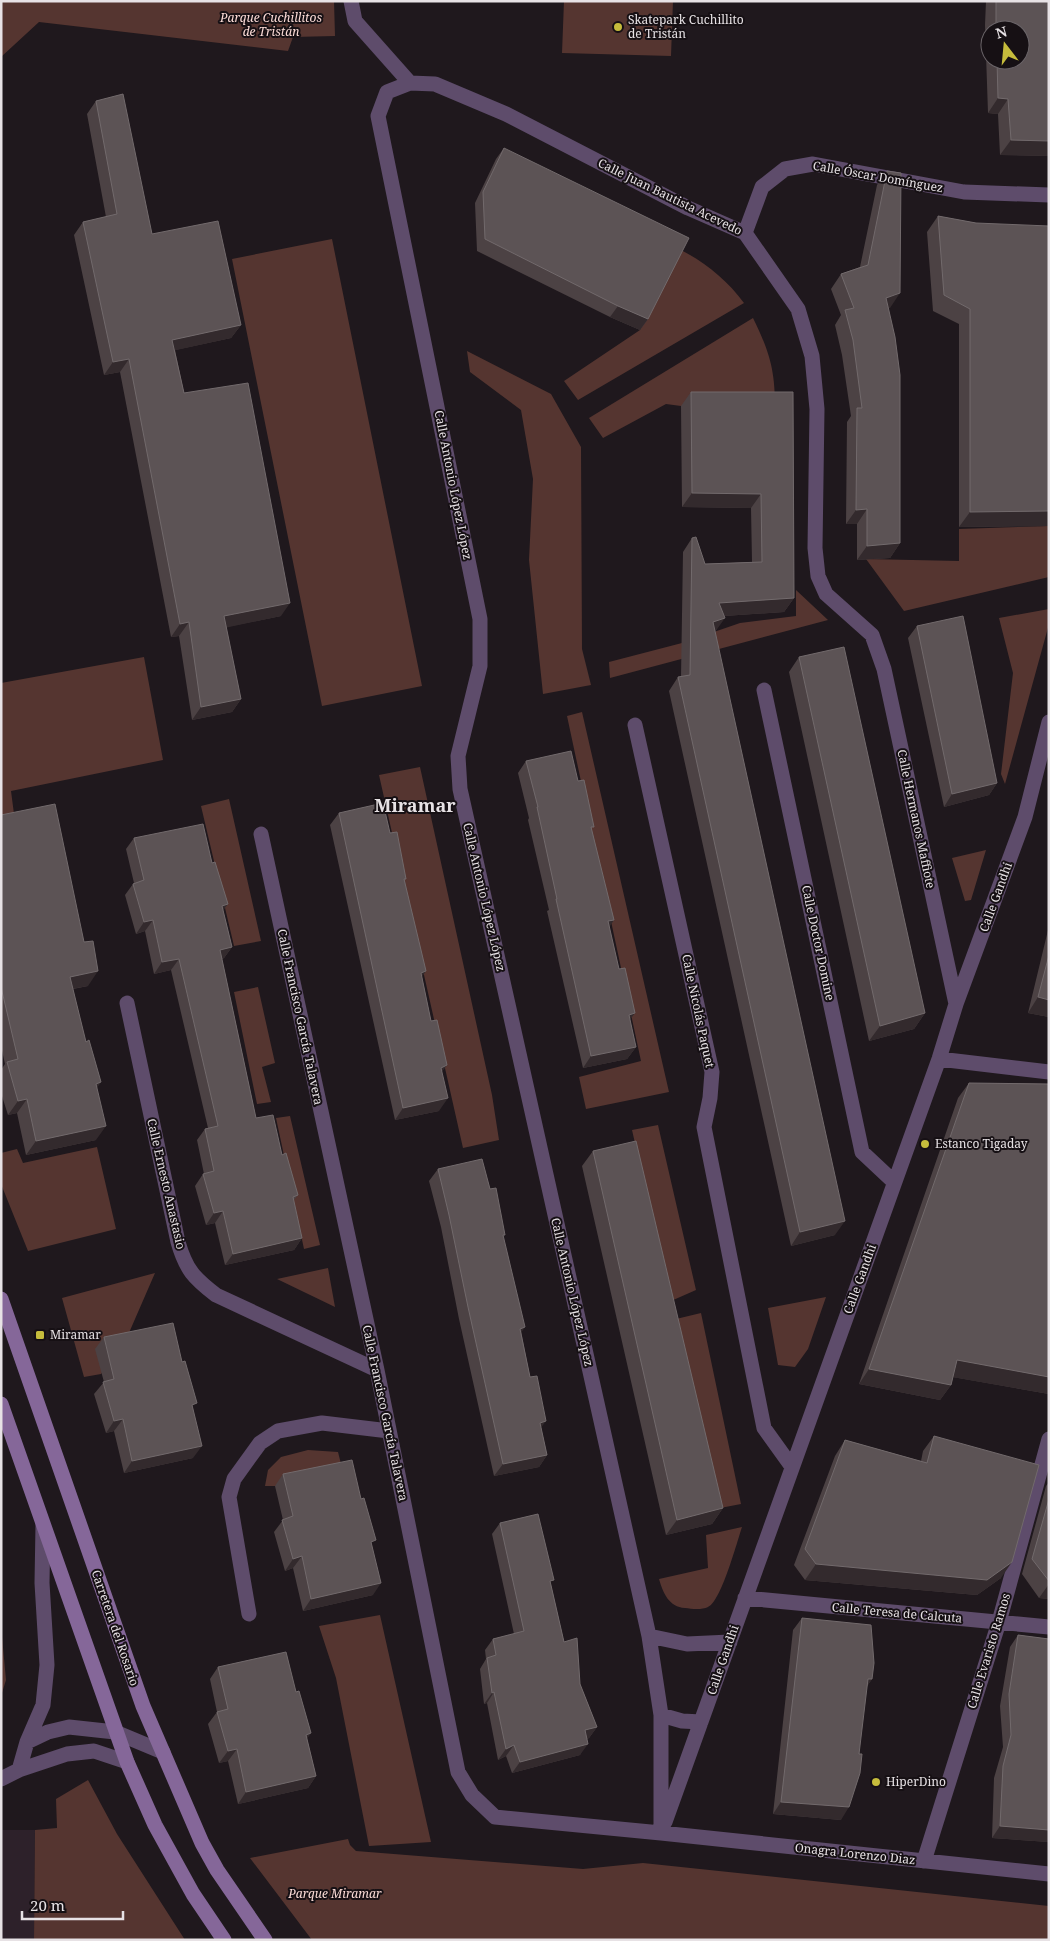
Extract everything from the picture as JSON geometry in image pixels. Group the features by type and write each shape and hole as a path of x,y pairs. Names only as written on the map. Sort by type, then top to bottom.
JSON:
{"main road":[{"name":"Carretera del Rosario","path":"1,1299 143,1706 202,1843 217,1870 265,1940"},
{"path":"1,1404 127,1762 155,1825 193,1894 224,1940"}],"street":[{"path":"351,1 355,21 410,83"},
{"name":"Calle Juan Bautista Acevedo","path":"410,83 435,84 506,114 688,208 745,233 798,309 812,356 817,409 815,548 818,576 826,594 872,635"},
{"name":"Calle Antonio López López","path":"410,83 387,92 378,116 480,619 480,666 458,756 460,790 649,1636 661,1714 661,1833"},
{"name":"Calle Óscar Domínguez","path":"745,233 762,187 785,169 813,164 964,192 1049,195"},
{"name":"Calle Hermanos Maffiote","path":"872,635 884,669 956,1004"},
{"name":"Calle Doctor Domine","path":"764,690 862,1152 894,1182"},
{"name":"Calle Gandhi","path":"661,1833 939,1059 956,1004 1025,817 1049,722"},
{"name":"Calle Nicolás Paquet","path":"634,725 712,1072 710,1098 704,1127 764,1428 792,1467"},
{"name":"Calle Francisco García Talavera","path":"261,834 377,1370 458,1772 472,1795 495,1817 661,1833"},
{"name":"Calle Ernesto Anastasio","path":"127,1003 178,1242 184,1261 196,1279 216,1295 377,1370"},
{"path":"939,1059 1049,1072"},
{"path":"249,1614 229,1496 234,1479 260,1442 278,1431 322,1423 389,1431"},
{"name":"Calle Evaristo Ramos","path":"924,1861 999,1622 1049,1439"},
{"path":"19,1770 43,1705 47,1665 42,1583 43,1525"},
{"name":"Calle Teresa de Calcuta","path":"744,1598 1049,1627"},
{"path":"649,1636 687,1644 730,1642"},
{"path":"661,1714 682,1721 701,1722"},
{"path":"28,1742 48,1732 69,1727 115,1732 163,1752"},
{"path":"2,1777 67,1754 94,1751 127,1762"},
{"name":"Onagra Lorenzo Diaz","path":"661,1833 1049,1874"}],"shaded area":[{"path":"1,1830 35,1830 34,1940 1,1940"}],"green space":[{"name":"Parque Cuchillitos de Tristán","path":"1,1 334,1 335,36 293,37 288,51 39,22 1,57"},
{"name":"Skatepark Cuchillito de Tristán","path":"564,1 673,1 671,56 562,53"},
{"path":"332,239 422,686 322,706 232,259"},
{"path":"681,250 716,273 744,303 578,400 564,381 640,330"},
{"path":"753,318 770,361 774,381 775,406 681,406 666,404 603,438 589,418"},
{"path":"467,351 551,394 581,447 582,649 591,685 543,694 529,560 533,479 521,410 470,372"},
{"path":"1049,526 1049,577 904,611 866,559 959,561 959,529"},
{"path":"796,590 828,620 610,678 609,662 682,643 740,623 796,616"},
{"path":"1049,609 1049,624 1005,784 1001,774 1013,673 999,618"},
{"path":"144,657 163,760 11,791 14,814 1,817 1,683"},
{"path":"582,712 669,1092 586,1109 579,1077 641,1061 567,716"},
{"path":"420,767 492,1095 499,1140 463,1148 379,775"},
{"path":"229,799 261,941 234,946 201,806"},
{"path":"986,850 971,900 965,901 952,858"},
{"path":"258,987 275,1063 262,1067 271,1102 257,1104 234,992"},
{"path":"290,1116 320,1245 304,1249 276,1118"},
{"path":"658,1125 696,1290 671,1301 632,1130"},
{"path":"97,1147 116,1229 28,1251 1,1184 1,1153 17,1149 23,1163"},
{"path":"328,1268 335,1307 277,1279"},
{"path":"155,1273 125,1342 101,1374 84,1377 62,1298"},
{"path":"826,1297 808,1349 795,1367 778,1365 768,1308"},
{"path":"701,1313 741,1504 715,1509 676,1319"},
{"path":"308,1450 338,1452 343,1472 275,1486 265,1486 268,1470 281,1457"},
{"path":"742,1527 723,1583 713,1603 706,1608 697,1609 679,1607 671,1602 662,1589 659,1579 708,1568 706,1535"},
{"path":"380,1615 431,1842 369,1846 336,1678 319,1626"},
{"path":"1,1626 6,1680 1,1696"},
{"path":"88,1780 117,1834 185,1940 34,1940 35,1830 57,1828 56,1799"},
{"name":"Parque Miramar","path":"348,1839 350,1845 356,1851 583,1869 643,1863 1049,1906 1049,1940 312,1940 250,1858"}],"building":[{"path":"996,1 1049,1 1049,141 1011,140 1008,99 998,98 997,70 1030,70 1030,20 996,20"},
{"path":"123,94 152,234 218,221 241,325 172,340 184,393 248,383 290,603 224,616 241,699 201,707 189,622 180,624 129,359 113,362 83,222 117,214 96,101"},
{"path":"504,148 689,238 648,319 618,306 485,239 483,192"},
{"path":"887,171 901,173 900,293 886,298 895,337 900,375 900,543 867,546 867,509 856,510 857,408 862,408 853,340 845,310 854,308 841,274 868,265"},
{"path":"938,216 976,223 1049,226 1049,511 970,512 970,309 944,295"},
{"path":"691,392 793,392 794,598 719,603 725,618 713,622 845,1221 800,1232 678,677 690,675 692,538 696,537 705,564 762,562 761,494 692,493"},
{"path":"963,616 997,783 952,794 917,626"},
{"path":"844,647 925,1013 880,1026 799,657"},
{"path":"571,751 578,781 584,780 594,827 591,827 614,920 608,921 619,969 625,968 635,1013 629,1015 636,1047 591,1056 556,899 538,807 526,761"},
{"path":"383,803 390,833 397,832 406,879 404,879 426,971 421,973 431,1021 437,1020 447,1065 441,1068 448,1098 403,1108 339,813"},
{"path":"55,804 84,942 93,941 98,971 70,977 86,1042 89,1040 101,1082 96,1084 106,1126 36,1141 27,1099 18,1101 7,1062 18,1059 1,987 1,815"},
{"path":"203,824 212,863 215,862 228,904 222,906 232,947 220,950 256,1118 273,1115 282,1155 286,1153 298,1195 293,1197 302,1238 233,1254 223,1211 214,1213 203,1174 214,1171 205,1129 218,1126 179,959 162,962 153,920 144,922 133,884 144,880 134,838"},
{"path":"1049,955 1049,1000 1038,997"},
{"path":"969,1083 1049,1084 1049,1377 957,1360 951,1385 869,1369"},
{"path":"636,1141 723,1508 677,1520 593,1151"},
{"path":"482,1159 490,1189 496,1188 505,1235 503,1235 525,1327 520,1329 530,1377 537,1376 546,1421 540,1423 547,1455 503,1464 438,1169"},
{"path":"173,1323 182,1362 185,1361 197,1403 192,1405 202,1446 132,1461 123,1419 114,1421 103,1382 114,1379 104,1337"},
{"path":"934,1436 1039,1465 1012,1562 987,1580 816,1564 805,1549 845,1440 927,1463"},
{"path":"352,1460 361,1499 364,1498 376,1540 371,1542 381,1583 311,1599 302,1556 293,1559 282,1520 293,1516 283,1474"},
{"path":"1049,1499 1049,1581 1032,1559"},
{"path":"538,1514 554,1580 550,1581 564,1642 577,1638 580,1684 597,1727 585,1730 588,1744 520,1762 514,1745 506,1749 494,1692 492,1693 487,1658 496,1655 493,1639 524,1631 500,1523"},
{"path":"802,1618 871,1625 874,1663 872,1679 868,1679 859,1754 862,1754 860,1773 849,1807 781,1802"},
{"path":"1018,1635 1049,1639 1049,1830 1000,1826 1003,1766 1011,1735 1009,1694"},
{"path":"286,1652 296,1692 299,1691 311,1733 306,1735 316,1776 246,1792 237,1749 228,1751 217,1712 228,1709 218,1667"}],"place":[{"name":"Skatepark Cuchillito de Tristán","path":"618,27"},
{"name":"Estanco Tigaday","path":"925,1144"},
{"name":"Miramar","path":"40,1335"},
{"name":"HiperDino","path":"876,1782"}],"district":[{"name":"Miramar","path":"415,806"}]}
